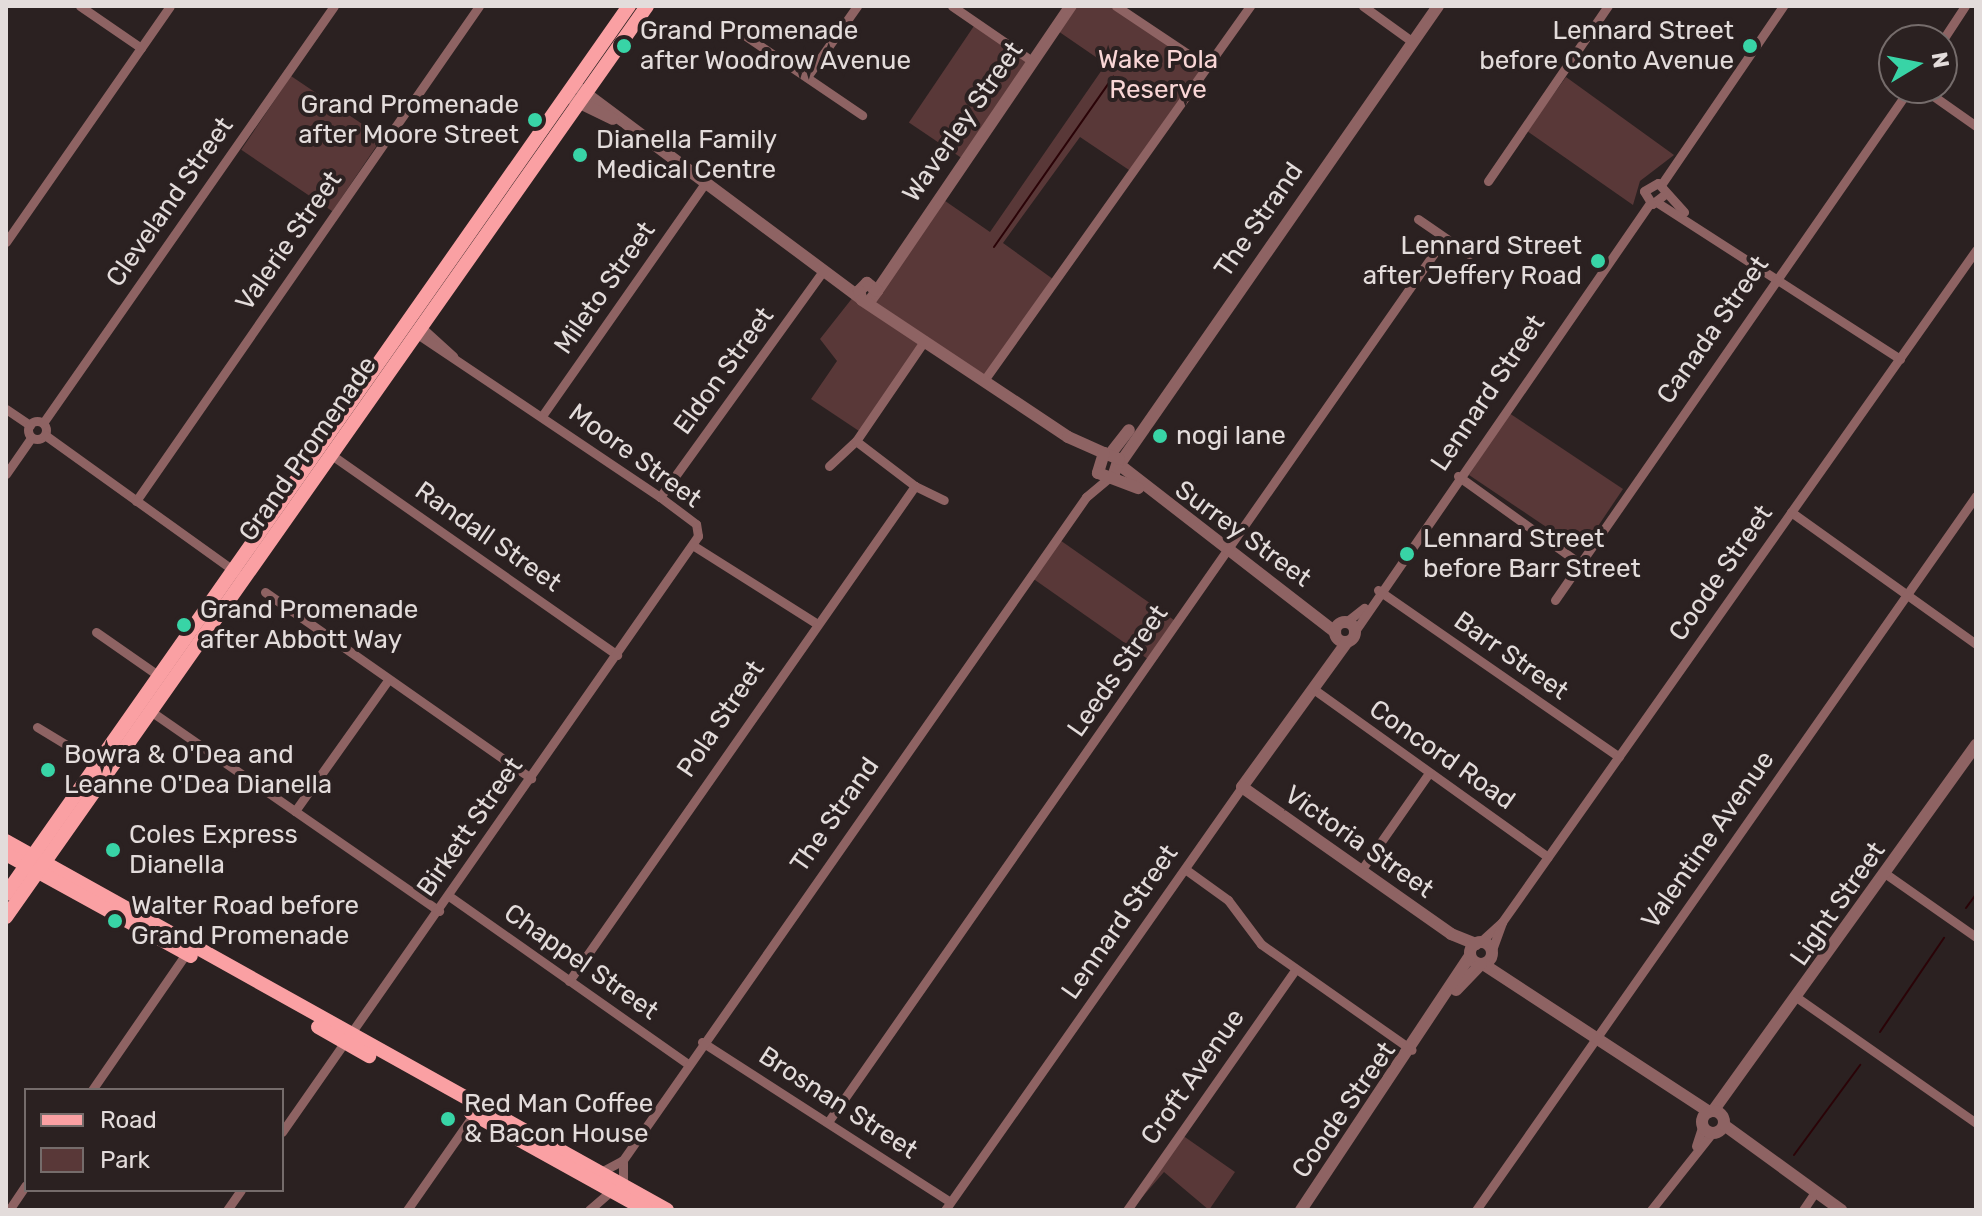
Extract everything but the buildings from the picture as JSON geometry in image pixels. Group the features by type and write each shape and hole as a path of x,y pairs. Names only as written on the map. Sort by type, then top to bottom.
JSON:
{"main road":[{"name":"Grand Promenade","path":"6,894 36,863 153,712 239,575 576,94 629,6"},
{"name":"Grand Promenade","path":"576,94 647,6"},
{"name":"Grand Promenade","path":"6,917 98,764 159,676 333,456 414,327"},
{"path":"6,841 36,863 348,1039 596,1177 667,1210"},
{"path":"6,854 36,863"},
{"path":"618,1188 646,1210"}],"street":[{"path":"80,6 141,48"},
{"path":"6,242 170,6"},
{"name":"Cleveland Street","path":"43,423 334,6"},
{"name":"Valerie Street","path":"136,501 479,6"},
{"path":"807,77 857,6"},
{"path":"952,6 1032,61"},
{"name":"Waverley Street","path":"869,292 1071,6"},
{"path":"1116,6 1206,66"},
{"path":"985,379 1250,6"},
{"path":"1363,6 1407,38"},
{"name":"The Strand","path":"596,1177 623,1160 687,1063 1109,465 1427,6"},
{"name":"The Strand","path":"1407,38 1438,6"},
{"path":"1488,181 1608,6"},
{"path":"1654,203 1783,6"},
{"path":"1953,24 1965,6"},
{"path":"734,28 862,115"},
{"name":"Surrey Street","path":"576,94 824,270 869,292 925,340 1344,631"},
{"name":"Canada Street","path":"1555,600 1777,275 1899,104"},
{"path":"1945,104 1976,126"},
{"name":"Mileto Street","path":"542,416 704,185"},
{"path":"1690,218 1663,190 1645,187 1654,203 1690,218 1900,359"},
{"name":"Lennard Street","path":"947,1206 1312,688 1344,631 1378,590 1654,203"},
{"path":"1418,219 1442,242 1469,254"},
{"name":"Leeds Street","path":"828,1122 1442,242"},
{"name":"Coode Street","path":"1301,1210 1976,250"},
{"name":"Eldon Street","path":"660,497 824,270"},
{"name":"Moore Street","path":"414,327 696,524 694,546 814,622"},
{"path":"829,466 856,441 925,340"},
{"path":"6,409 30,425 43,423 45,435 239,575"},
{"path":"6,474 31,438 30,425"},
{"path":"31,438 45,435"},
{"path":"856,441 915,486 944,500"},
{"name":"Randall Street","path":"333,456 617,655"},
{"path":"1458,476 1579,563"},
{"name":"Pola Street","path":"569,981 814,622 915,486"},
{"name":"Valentine Avenue","path":"1476,1210 1976,496"},
{"path":"1791,512 1976,644"},
{"name":"Birkett Street","path":"284,1129 694,546"},
{"name":"Barr Street","path":"1378,590 1619,757"},
{"path":"265,592 531,778"},
{"path":"96,632 159,676"},
{"path":"295,811 388,680"},
{"name":"Concord Road","path":"1312,688 1548,857"},
{"path":"140,704 439,911"},
{"path":"37,727 98,764"},
{"name":"Light Street","path":"1651,1210 1975,750"},
{"path":"1362,869 1429,773"},
{"name":"Victoria Street","path":"1242,787 1599,1035 1690,1102 1713,1123"},
{"path":"1185,869 1228,900 1261,944 1413,1050"},
{"path":"1886,874 1976,937"},
{"name":"Chappel Street","path":"449,896 687,1063"},
{"path":"93,1088 189,949"},
{"name":"Croft Avenue","path":"1127,1210 1295,970"},
{"path":"1799,999 1976,1123"},
{"name":"Brosnan Street","path":"702,1042 828,1122 947,1206"},
{"path":"407,1210 476,1110"},
{"path":"1713,1123 1841,1210"},
{"path":"589,1210 618,1188 623,1160"},
{"path":"589,1210 596,1177"},
{"path":"9,1210 24,1188"},
{"path":"227,1210 240,1192"},
{"path":"1803,1210 1815,1192"}],"green space":[{"name":"Wake Pola Reserve","path":"1071,6 1116,6 1206,66 1132,172 1080,137 1003,243 1057,282 985,379 925,340 862,433 811,399 837,361 820,339 861,287 866,302 938,196 990,232 1106,64 1055,29"},
{"path":"976,23 1032,61 965,161 909,122"},
{"path":"291,76 382,138 332,211 241,150"},
{"path":"1566,77 1674,155 1640,181 1633,205 1527,131"},
{"path":"1509,413 1623,489 1586,544 1576,547 1469,475"},
{"path":"1057,538 1178,623 1151,661 1030,577"},
{"path":"1182,1135 1235,1172 1209,1210 1164,1172 1131,1210"}],"waterway":[{"path":"994,247 1113,77"},
{"path":"1966,908 1976,894"},
{"path":"1880,1032 1944,938"},
{"path":"1794,1155 1860,1065"}],"place":[{"name":"Grand Promenade after Woodrow Avenue","path":"624,46"},
{"name":"Lennard Street before Conto Avenue","path":"1750,46"},
{"name":"Grand Promenade after Moore Street","path":"535,120"},
{"name":"Dianella Family Medical Centre","path":"580,155"},
{"name":"Lennard Street after Jeffery Road","path":"1598,261"},
{"name":"nogi lane","path":"1160,436"},
{"name":"Lennard Street before Barr Street","path":"1407,554"},
{"name":"Grand Promenade after Abbott Way","path":"184,625"},
{"name":"Bowra & O'Dea and Leanne O'Dea Dianella","path":"48,770"},
{"name":"Coles Express Dianella","path":"113,850"},
{"name":"Walter Road before Grand Promenade","path":"115,921"},
{"name":"Red Man Coffee & Bacon House","path":"448,1119"}]}
